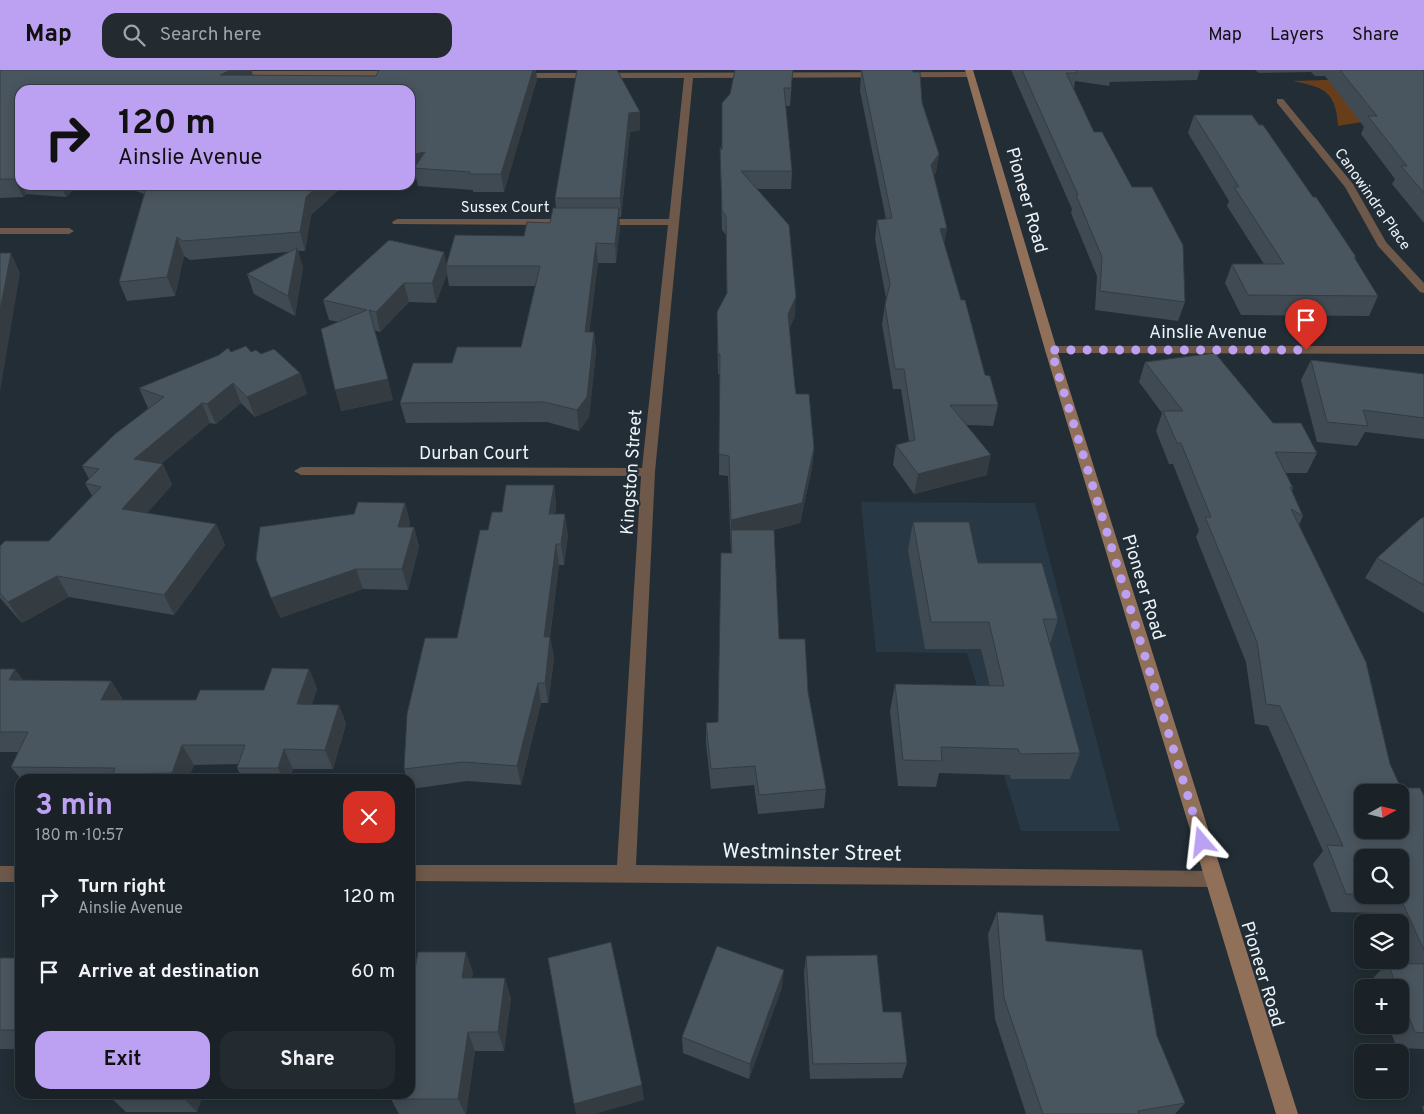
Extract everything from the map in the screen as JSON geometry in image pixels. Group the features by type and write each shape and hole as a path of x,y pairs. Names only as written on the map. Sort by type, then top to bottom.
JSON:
{"main road":[{"name":"Pioneer Road","path":"970,73 1051,350 1287,1114"}],"street":[{"path":"226,74 354,72 403,74"},
{"path":"501,74 970,73"},
{"name":"Kingston Street","path":"626,873 648,472 689,75"},
{"name":"Canowindra Place","path":"1280,100 1349,186 1382,244 1424,290"},
{"name":"Sussex Court","path":"397,222 673,222"},
{"path":"0,231 69,231"},
{"name":"Ainslie Avenue","path":"1051,350 1424,350"},
{"name":"Durban Court","path":"301,471 648,472"},
{"name":"Westminster Street","path":"415,873 626,873 1214,879"},
{"path":"0,874 15,874"}],"shaded area":[{"path":"1424,77 1416,113 1338,126 1334,105 1326,93 1312,86 1292,81"},
{"path":"861,502 1035,503 1120,831 1021,831 967,653 876,652"}],"building":[{"path":"0,70 231,70 220,75 376,76 379,70 533,70 501,174 470,174 470,172 415,168 425,152 415,154 415,85 15,85 15,179 0,179"},
{"path":"577,70 617,70 640,112 629,113 620,198 555,198"},
{"path":"735,70 793,70 791,88 784,88 792,171 741,171 789,225 796,297 788,314 795,388 796,394 809,394 814,448 802,503 731,520 729,456 719,454 720,354 718,354 717,312 727,293 726,216 722,211 720,147 722,150 722,103 730,94"},
{"path":"862,70 912,70 913,72 920,72 922,103 939,154 931,165 947,228 940,229 961,300 965,300 985,375 990,376 998,405 950,405 991,455 918,474 896,445 915,440 904,369 895,369 885,305 890,284 877,220 892,218"},
{"path":"1022,70 1076,70 1077,73 1066,73 1094,132 1102,132 1132,187 1152,187 1183,245 1185,302 1100,291 1102,257 1076,195 1078,195"},
{"path":"1340,70 1424,70 1424,193 1401,166 1407,166 1368,116 1377,116"},
{"path":"1194,115 1252,115 1259,125 1263,125 1313,197 1316,197 1356,257 1354,257 1378,296 1248,295 1232,264 1284,264 1234,187 1239,187"},
{"path":"146,190 314,190 306,197 300,232 183,241 177,237 167,277 119,282"},
{"path":"553,208 619,208 615,244 596,243 585,332 594,332 587,397 577,410 544,402 400,403 413,363 452,363 457,347 521,347 540,266 446,266 455,235 524,236 527,222 550,223"},
{"path":"389,240 444,252 432,283 404,283 376,312 369,310 388,379 335,390 321,329 367,310 323,300"},
{"path":"297,248 288,296 247,274"},
{"path":"0,253 11,253 0,311"},
{"path":"246,346 251,352 256,350 261,354 274,349 300,373 247,397 233,383 207,404 202,403 134,459 163,464 122,509 216,524 164,595 57,576 8,602 0,593 0,546 5,541 49,541 101,487 85,483 99,469 82,466 115,434 164,397 139,388 219,355 228,348 231,352"},
{"path":"1215,353 1273,423 1301,423 1317,453 1275,452 1293,488 1290,487 1303,516 1291,509 1366,662 1390,764 1399,784 1354,784 1354,839 1409,839 1409,788 1420,788 1424,796 1424,950 1403,904 1409,904 1409,849 1354,849 1354,894 1346,894 1327,845 1343,846 1280,706 1266,704 1257,642 1205,517 1211,517 1181,443 1177,443 1163,411 1183,411 1145,362"},
{"path":"1311,360 1424,374 1424,418 1363,410 1368,426 1327,422"},
{"path":"506,485 554,485 549,514 565,514 561,544 556,544 544,637 550,637 545,683 538,683 517,766 463,762 404,769 407,714 425,638 457,638 480,530 488,530 492,512 502,512"},
{"path":"358,502 405,503 398,527 414,527 402,569 356,569 271,598 256,559 260,527 354,514"},
{"path":"1424,517 1424,585 1377,558"},
{"path":"913,522 969,522 978,563 1042,563 1058,619 1043,619 1080,753 1020,754 1018,749 941,747 942,761 903,760 895,684 1004,686 989,622 931,622"},
{"path":"731,530 774,530 779,639 805,639 808,692 826,789 759,795 755,766 711,769 706,723 718,722 721,553 732,553"},
{"path":"272,668 309,669 297,704 339,705 325,750 284,749 278,768 237,768 245,745 182,745 172,773 113,774 115,768 11,767 28,732 0,732 0,669 15,669 9,680 111,681 101,700 196,700 200,690 264,690"},
{"path":"997,912 1043,915 1046,941 1142,950 1157,1036 1185,1103 1138,1111 1139,1114 1043,1114 1004,998"},
{"path":"611,942 642,1085 574,1104 548,958"},
{"path":"717,946 784,970 750,1064 682,1037"},
{"path":"418,952 466,952 462,978 505,978 498,1032 468,1032 458,1099 415,1099 415,968"},
{"path":"877,955 883,1012 901,1012 907,1063 813,1064 806,956"},
{"path":"0,958 15,958 15,1030 0,1030"},
{"path":"1409,964 1424,964 1424,1033 1415,1032 1409,1017 1409,979 1394,979 1390,969 1409,969"}],"route":[{"path":"1202,842 1051,350 1306,350"}]}
